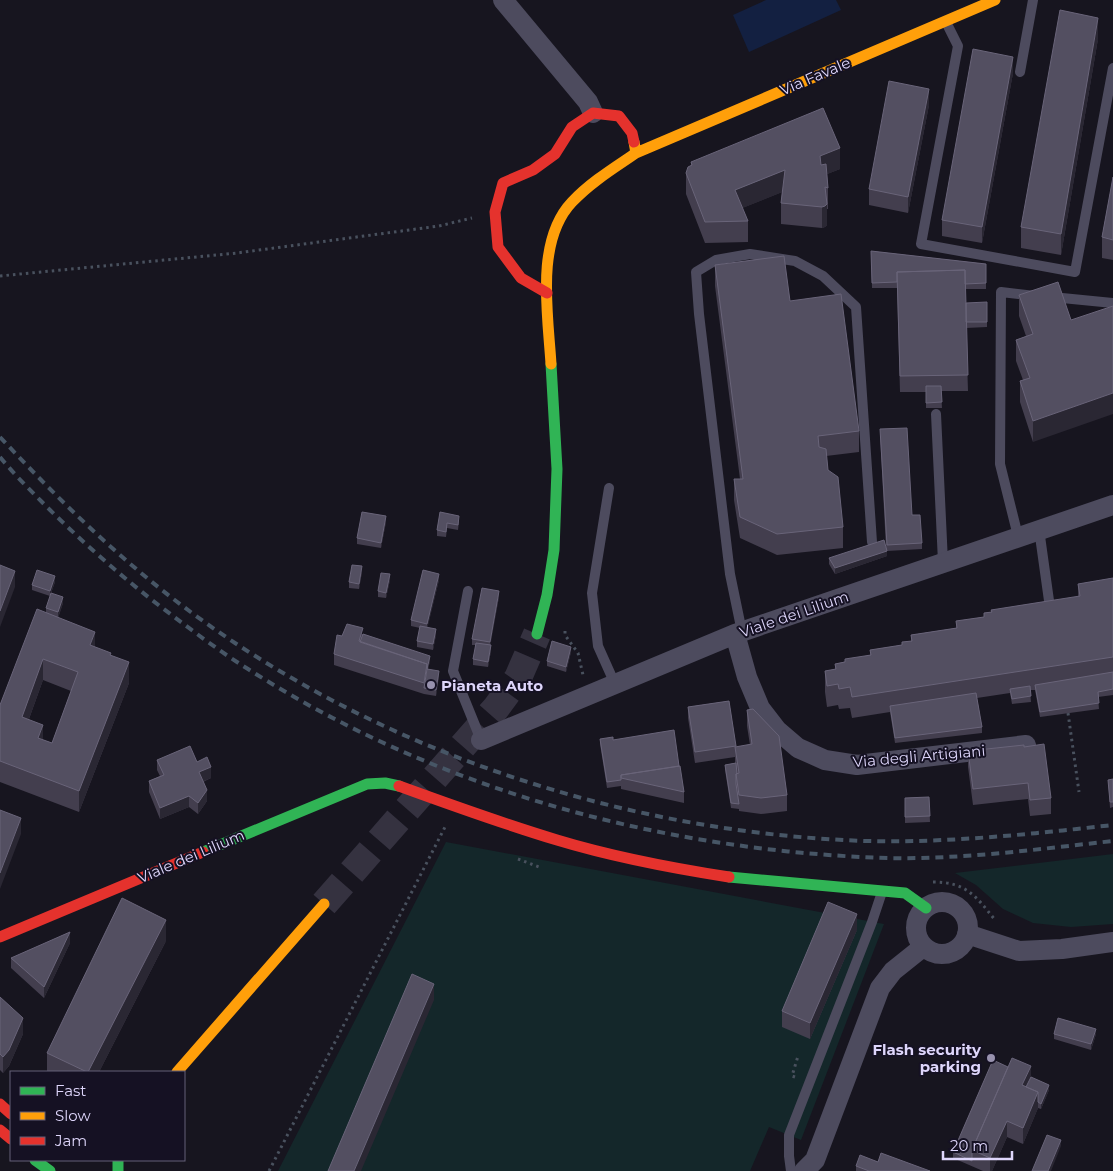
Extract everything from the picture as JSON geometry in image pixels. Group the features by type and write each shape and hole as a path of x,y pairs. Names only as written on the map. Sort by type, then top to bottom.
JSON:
{"main road":[{"name":"Via Favale","path":"537,634 554,550 557,478 547,293 549,247 558,220 590,185 636,153 994,0"},
{"path":"547,293 521,278 498,247 495,212 503,183 533,170 555,154 572,126 593,113 619,116 632,133 636,153"},
{"name":"Viale dei Lilium","path":"0,936 328,799 367,784 385,783 404,786 455,806 559,841 620,857 680,869 746,879 905,894"},
{"path":"905,894 926,908"},
{"path":"178,1071 324,904"},
{"path":"0,1104 10,1113"},
{"path":"0,1130 10,1138"},
{"path":"37,1161 50,1171"}],"street":[{"path":"503,0 588,102 593,113"},
{"name":"Viale dei Lilium","path":"481,740 738,633 1113,504"},
{"name":"Via degli Artigiani","path":"738,633 747,677 760,708 777,730 798,748 825,760 857,764 1026,745"},
{"path":"933,903 949,903 956,906 966,918 967,934 960,948 953,952 937,954 929,952 918,939 915,931 916,922 920,914 933,903"},
{"path":"967,934 1019,951 1062,949 1113,942"},
{"path":"804,1171 815,1160 880,988 893,971 923,946"}],"lane":[{"path":"1020,72 1033,0"},
{"path":"946,21 958,46 921,244 1075,272 1113,68"},
{"path":"738,633 699,314 696,272 716,260 750,254 795,261 823,276 856,307 872,542"},
{"path":"1018,536 1000,464 1001,292 1113,303"},
{"path":"936,414 943,562"},
{"path":"609,488 592,593 598,646 615,684"},
{"path":"1039,529 1052,621"},
{"path":"468,591 454,671 481,740"},
{"path":"791,1171 789,1135 872,922 882,891"}],"path":[{"path":"0,276 237,253 439,226 495,212"},
{"path":"1068,713 1079,792"},
{"path":"269,1171 455,806"},
{"path":"518,859 539,867"},
{"path":"905,894 927,882 957,885 976,897 996,921"},
{"path":"792,1076 798,1056"}],"green space":[{"path":"446,842 884,924 801,1140 769,1127 750,1171 278,1171"},
{"path":"1113,854 1113,924 1071,927 1033,923 1003,909 976,885 955,873"}],"water":[{"path":"766,0 836,0 841,10 749,52 733,15"}],"building":[{"path":"1060,10 1098,18 1061,234 1021,227"},
{"path":"973,49 1013,57 982,227 942,220"},
{"path":"889,81 929,89 908,197 869,189"},
{"path":"823,108 840,148 820,156 821,165 826,164 828,188 825,187 827,204 825,206 781,203 785,170 735,190 748,221 705,222 686,173 688,167 692,165 691,162"},
{"path":"1113,177 1113,240 1102,237"},
{"path":"871,251 986,264 986,283 965,284 965,270 897,272 897,282 872,283"},
{"path":"784,256 790,301 841,294 859,431 818,436 819,447 826,449 828,470 838,477 843,527 777,534 740,517 734,479 743,479 715,265"},
{"path":"965,270 968,375 900,376 897,272"},
{"path":"1058,282 1071,320 1113,306 1113,393 1033,421 1020,381 1030,378 1016,340 1033,334 1019,295"},
{"path":"987,302 987,322 966,322 966,303"},
{"path":"926,386 941,386 942,402 926,403"},
{"path":"907,428 912,515 920,515 922,543 887,545 880,429"},
{"path":"362,512 386,516 381,543 357,538"},
{"path":"440,512 459,516 458,525 447,523 446,532 437,530"},
{"path":"884,540 887,551 835,568 829,558"},
{"path":"0,565 15,571 0,611"},
{"path":"352,565 362,566 359,584 349,582"},
{"path":"37,570 55,576 50,591 32,585"},
{"path":"423,570 439,574 427,624 411,620"},
{"path":"381,573 390,574 386,593 378,591"},
{"path":"1113,578 1113,657 852,697 850,687 839,689 838,684 827,686 825,671 836,669 835,664 845,662 845,659 871,655 870,650 902,645 902,642 912,641 911,635 957,628 956,621 984,617 984,613 992,612 991,610 1080,596 1078,584"},
{"path":"482,588 499,591 490,642 472,639"},
{"path":"51,593 63,597 58,612 46,608"},
{"path":"37,609 95,632 90,645 129,662 79,791 0,761 0,705","holes":["43,659 78,672 52,743 38,738 43,725 22,717"]},
{"path":"347,624 363,628 359,641 427,664 424,683 334,654 337,635 342,636"},
{"path":"420,626 436,629 433,644 417,641"},
{"path":"363,634 430,656 427,669 427,664 360,642"},
{"path":"552,641 571,647 566,667 547,661"},
{"path":"476,643 491,645 488,662 473,659"},
{"name":"Pianeta Auto","path":"427,669 439,671 436,690 424,688"},
{"path":"1113,672 1113,689 1098,692 1099,703 1040,712 1035,685"},
{"path":"1030,686 1031,696 1012,699 1010,689"},
{"path":"976,693 982,727 895,738 890,706"},
{"path":"729,701 736,746 695,752 688,707"},
{"path":"753,709 779,736 787,795 761,798 739,795 736,774 739,773 735,747 752,744 747,710"},
{"path":"674,730 679,766 621,775 621,780 607,782 600,739 613,737 613,740"},
{"path":"1044,744 1051,798 1030,800 1028,783 973,789 968,751"},
{"path":"190,746 197,762 207,757 211,767 199,772 207,790 198,803 189,796 160,808 149,781 164,775 157,760"},
{"path":"736,763 736,784 739,804 731,803 725,765"},
{"path":"680,766 684,792 621,778 621,775"},
{"path":"1113,779 1113,802 1110,802 1108,780"},
{"path":"929,797 930,816 905,817 905,798"},
{"path":"0,810 21,818 0,873"},
{"path":"122,898 166,920 89,1071 47,1053"},
{"path":"828,902 857,914 810,1023 782,1011"},
{"path":"70,932 44,987 11,958"},
{"path":"412,974 434,984 354,1171 328,1171"},
{"path":"0,997 23,1018 9,1050 3,1057 0,1054"},
{"path":"1058,1018 1096,1029 1091,1044 1054,1034"},
{"path":"1012,1058 1031,1066 1022,1085 1038,1092 1023,1128 1007,1121 990,1158 972,1150"},
{"path":"993,1060 1008,1067 972,1150 972,1161 953,1152"},
{"path":"1031,1077 1049,1085 1041,1104 1038,1102 1038,1092 1026,1087"},
{"path":"1047,1135 1061,1140 1048,1171 1032,1171"},
{"path":"881,1153 930,1171 869,1171 856,1166 860,1155 878,1162"}],"tunnel":[{"path":"324,904 496,708 518,678 537,634"}],"railway":[{"path":"0,437 63,502 129,563 176,601 252,654 332,700 416,740 503,774 592,801 683,821 775,835 866,841 928,841 1021,835 1113,825"},
{"path":"0,457 42,502 105,561 156,603 229,656 318,710 391,746 465,777 542,803 620,824 780,851 861,857 924,858 956,857 1113,841"}],"traffic: fast":[{"path":"537,634 547,595 554,550 557,469 551,364"},
{"path":"203,852 367,784 385,783 399,786"},
{"path":"729,877 905,893 926,908"},
{"path":"36,1161 50,1171"},
{"path":"118,1161 118,1171"}],"traffic: slow":[{"path":"636,153 995,0"},
{"path":"551,364 546,279 548,257 560,218 579,195 636,153 634,142"},
{"path":"178,1071 324,904"}],"traffic: jam":[{"path":"547,293 521,278 498,247 495,212 503,183 533,170 555,154 572,127 593,113 619,116 632,133 634,142"},
{"path":"399,786 497,821 599,852 642,862 729,877"},
{"path":"0,937 203,852"},
{"path":"0,1104 10,1113"},
{"path":"0,1130 10,1138"}],"place":[{"name":"Pianeta Auto","path":"431,685"},
{"name":"Flash security parking","path":"991,1058"}]}
